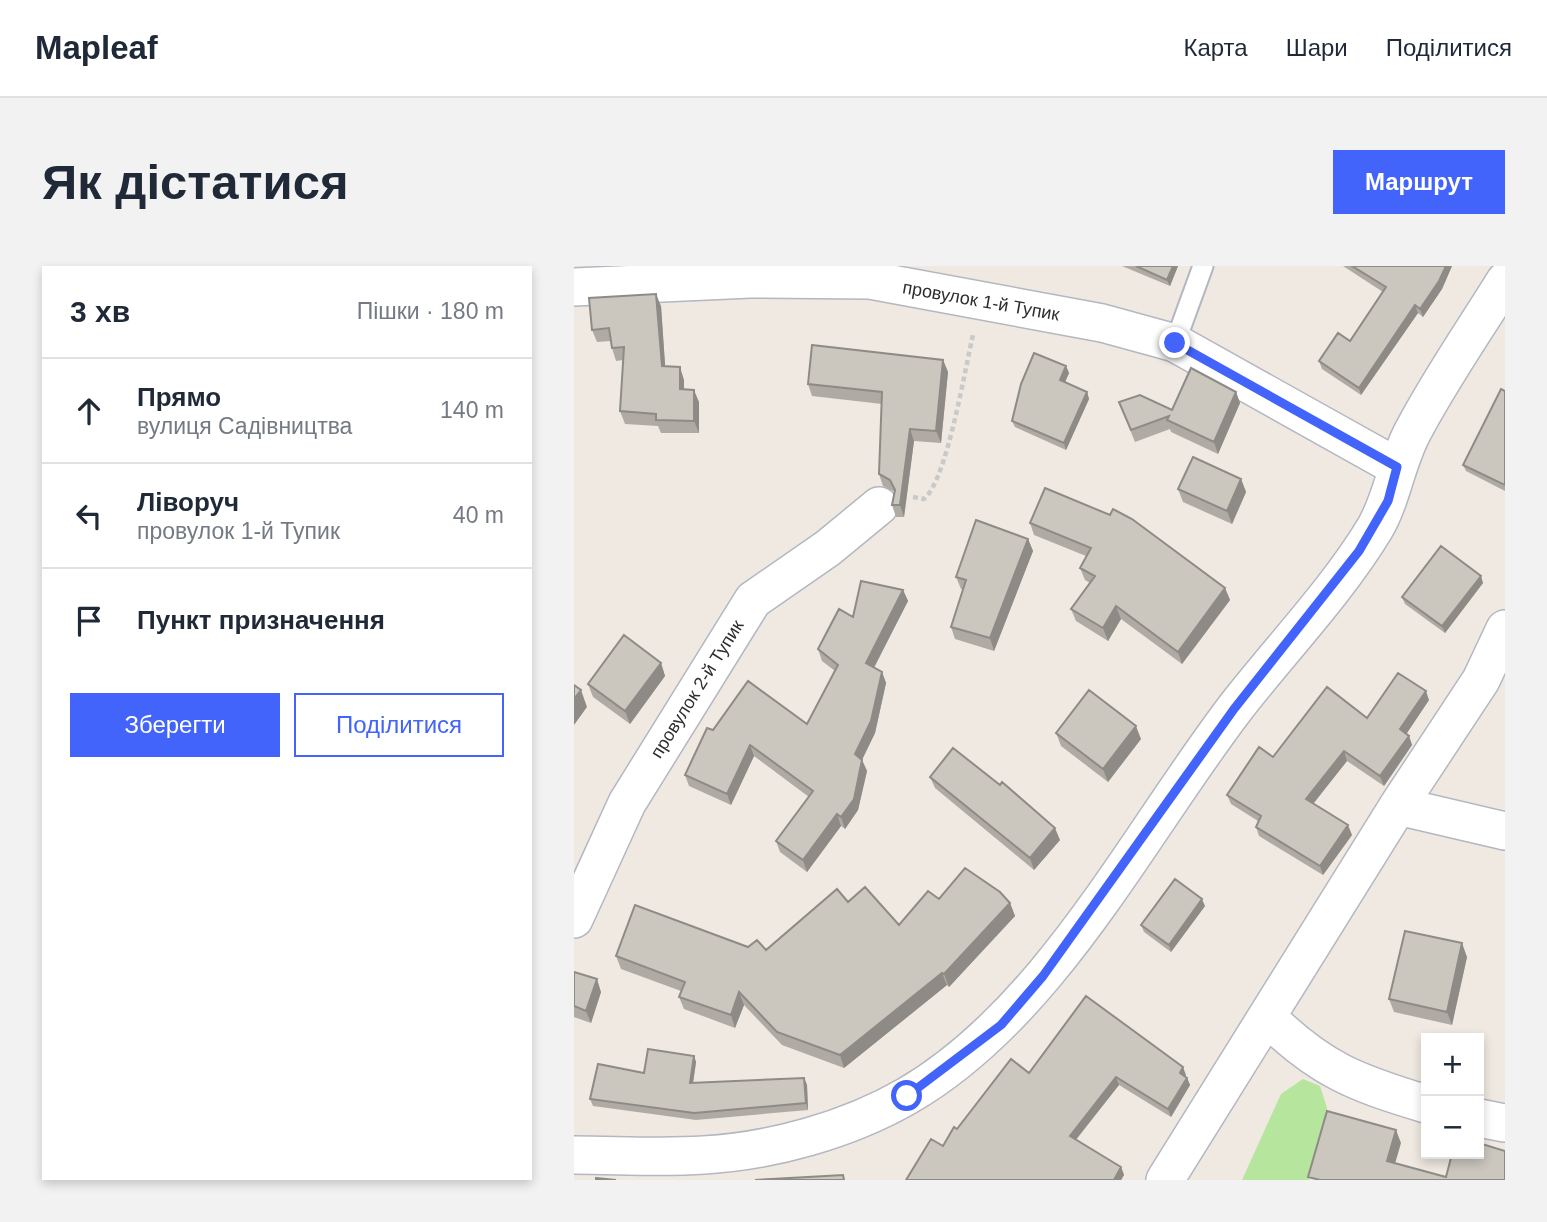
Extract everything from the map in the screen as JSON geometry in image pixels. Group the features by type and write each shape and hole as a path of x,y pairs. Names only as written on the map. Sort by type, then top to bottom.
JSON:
{"street":[{"name":"провулок 1-й Тупик","path":"574,287 820,278 870,280 1102,323 1175,343 1397,467"},
{"path":"574,1155 706,1155 778,1143 832,1129 907,1096 1001,1025 1043,976 1234,709 1359,551 1388,501 1397,467 1412,432 1505,281"},
{"name":"провулок 2-й Тупик","path":"574,919 627,803 753,600 828,548 879,506"},
{"path":"1165,1180 1398,806 1481,680 1505,629"},
{"path":"1398,806 1505,831"},
{"path":"1267,1017 1306,1052 1344,1077 1421,1102"},
{"path":"1484,1119 1505,1123"}],"lane":[{"path":"1175,343 1203,266"}],"path":[{"path":"879,506 892,495 900,493 924,499 930,494 943,463 981,301"}],"green space":[{"path":"1303,1079 1320,1086 1327,1108 1309,1180 1242,1180 1281,1094"}],"building":[{"path":"1136,266 1173,266 1167,280"},
{"path":"1352,266 1446,266 1420,309 1415,305 1359,388 1319,361 1338,333 1350,341 1386,287"},
{"path":"656,294 662,366 680,367 680,389 694,390 694,421 656,420 656,414 620,411 624,347 612,348 609,328 592,330 589,298"},
{"path":"812,345 943,360 936,431 910,429 900,505 892,505 895,490 890,480 879,474 882,392 808,384"},
{"path":"1034,353 1066,366 1060,380 1087,392 1064,443 1012,421 1021,384"},
{"path":"1191,368 1236,392 1214,442 1167,420 1169,416 1131,430 1119,402 1140,395 1172,410"},
{"path":"1501,389 1505,391 1505,485 1463,465"},
{"path":"1193,457 1241,479 1227,511 1178,489"},
{"path":"1045,488 1110,515 1113,509 1132,519 1225,588 1178,652 1116,606 1103,628 1071,609 1095,576 1080,568 1091,548 1030,523"},
{"path":"976,520 1028,539 990,638 951,627 966,580 956,577"},
{"path":"1441,546 1481,576 1442,626 1402,597"},
{"path":"861,581 903,590 866,663 882,672 871,721 855,754 862,760 854,799 841,817 837,814 803,860 776,841 813,791 750,745 727,794 685,775 707,728 713,730 748,681 807,724 838,665 818,649 839,609 853,617"},
{"path":"624,635 661,663 625,711 588,684"},
{"path":"1398,673 1426,691 1400,729 1409,736 1380,776 1344,751 1306,799 1348,825 1320,866 1256,827 1261,816 1227,795 1259,747 1273,757 1327,687 1367,718"},
{"path":"574,685 581,690 574,699"},
{"path":"1089,690 1136,726 1103,769 1056,733"},
{"path":"953,748 1000,785 1002,782 1055,828 1030,858 930,777"},
{"path":"965,868 1000,892 1010,903 944,974 840,1055 777,1032 739,992 731,1015 679,997 685,982 616,956 635,905 748,947 757,940 766,950 837,889 848,902 865,887 899,925 928,891 939,899"},
{"path":"1175,879 1202,899 1169,945 1141,925"},
{"path":"1405,931 1462,943 1447,1012 1389,999"},
{"path":"574,972 597,979 586,1011 574,1006"},
{"path":"1086,996 1183,1067 1180,1073 1187,1078 1168,1109 1116,1077 1070,1136 1121,1167 1114,1180 906,1180 931,1139 943,1146 954,1127 957,1129 1011,1059 1029,1073"},
{"path":"648,1049 694,1056 690,1083 804,1078 806,1103 694,1113 590,1099 598,1064 644,1073"},
{"path":"1327,1111 1396,1130 1387,1161 1446,1177 1451,1159 1484,1159 1484,1145 1505,1151 1505,1180 1320,1180 1308,1177"},
{"path":"843,1175 844,1180 755,1180"}],"route":[{"path":"907,1096 1001,1025 1043,976 1234,709 1359,551 1376,527 1388,501 1397,467 1175,343"}]}
